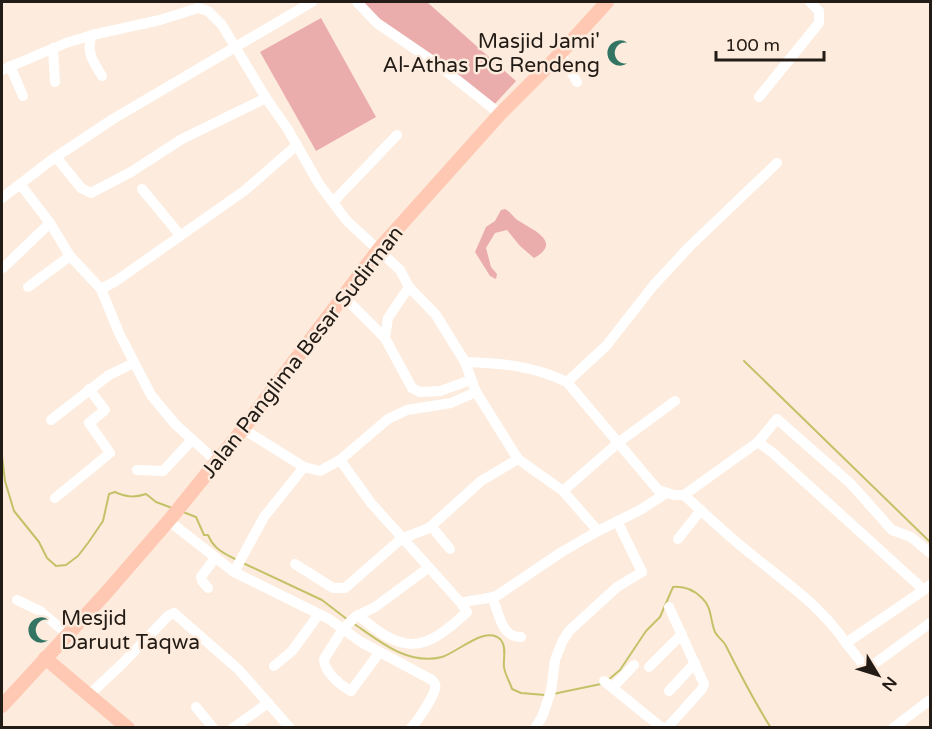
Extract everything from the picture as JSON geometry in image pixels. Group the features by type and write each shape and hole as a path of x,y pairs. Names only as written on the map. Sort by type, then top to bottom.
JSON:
{"main road":[{"name":"Jalan Panglima Besar Sudirman","path":"2,706 170,520 243,429 380,249 500,114 606,2"},
{"path":"45,658 128,728"}],"street":[{"path":"2,198 56,157 112,119 312,2"},
{"path":"357,2 376,23 437,64 500,114"},
{"path":"759,97 819,23 819,11 810,2"},
{"path":"23,96 6,68 53,48 92,35 160,20 198,8 208,11 222,26 319,184 347,221 380,249 400,270 409,286 436,315 465,362 476,392 518,459 563,491 598,531"},
{"path":"92,35 89,45 90,55 102,76"},
{"path":"53,48 55,82"},
{"path":"560,53 577,82"},
{"path":"56,157 81,188 91,193 131,172 182,139 266,98"},
{"path":"333,202 397,135"},
{"path":"101,289 116,281 244,191 297,145"},
{"path":"567,382 607,345 653,286 690,246 777,163"},
{"path":"20,184 50,223 70,256 101,289 119,333 151,394 175,424 216,461"},
{"path":"142,189 180,235"},
{"path":"3,268 50,223"},
{"path":"28,287 70,256"},
{"path":"385,338 388,318 409,286"},
{"path":"344,297 385,338 412,388 415,409"},
{"path":"465,362 523,366 547,372 567,382 658,490 665,494 684,495 758,442 777,419 851,484 892,530 911,537 930,554"},
{"path":"51,420 89,389 134,363"},
{"path":"412,388 420,392 440,391 471,380"},
{"path":"55,498 110,453 89,423 105,410 89,389"},
{"path":"243,429 304,467 320,471 340,460 388,419 407,411 451,403 476,392"},
{"path":"563,491 619,442 675,401"},
{"path":"137,470 163,471 192,440"},
{"path":"758,442 928,589 846,643"},
{"path":"295,564 333,588 345,588 401,539 431,526 481,481 518,459"},
{"path":"170,520 215,558 236,567 319,614 373,628 405,645 418,645 429,641 453,625 467,612 401,539 340,460"},
{"path":"236,567 264,517 304,467"},
{"path":"461,603 475,598 492,598 560,553 665,494"},
{"path":"684,495 749,553 795,587 832,623 861,662 871,667 930,623"},
{"path":"678,539 688,529 700,510"},
{"path":"535,728 542,717 550,691 555,660 562,642 574,625 617,587 642,572 617,521"},
{"path":"431,526 450,549"},
{"path":"208,588 201,577 215,558"},
{"path":"379,653 351,691 330,672 323,660 351,621 375,608 428,568"},
{"path":"492,598 504,630 509,635 521,637"},
{"path":"17,600 40,611 67,634"},
{"path":"667,728 702,689 703,680 669,607"},
{"path":"89,695 168,616 174,613 239,670 290,728"},
{"path":"274,666 292,651 319,614"},
{"path":"351,621 379,653 432,680 435,691 417,726"},
{"path":"649,667 682,634"},
{"path":"669,691 695,663"},
{"path":"634,665 609,684 662,728"},
{"path":"893,728 930,700"},
{"path":"233,728 268,703"},
{"path":"196,707 213,728"}],"shaded area":[{"path":"357,2 427,2 516,81 492,107"},
{"path":"321,18 376,117 316,151 260,52"},
{"path":"505,209 541,236 546,246 543,252 534,258 507,230 495,233 486,248 491,267 497,274 496,279 490,276 475,252 486,227 495,221 501,210"}],"waterway":[{"path":"744,361 930,542"},
{"path":"2,456 5,481 14,511 39,542 47,558 56,566 66,565 78,556 88,543 103,521 109,494 115,492 126,496 146,494 156,502 172,508"},
{"path":"183,512 196,517 204,535 208,535 219,550 235,559"},
{"path":"243,563 322,600 348,620"},
{"path":"608,680 620,670 646,631 660,617 673,587 685,588 696,593 705,602 715,632 725,644 771,728"},
{"path":"353,623 394,650 417,658 442,657 480,637 495,636 503,643 505,670 512,689 521,693 545,695"},
{"path":"553,694 601,684"}],"place":[{"name":"Masjid Jami' Al-Athas PG Rendeng","path":"620,53"},
{"name":"Mesjid Daruut Taqwa","path":"41,630"}]}
